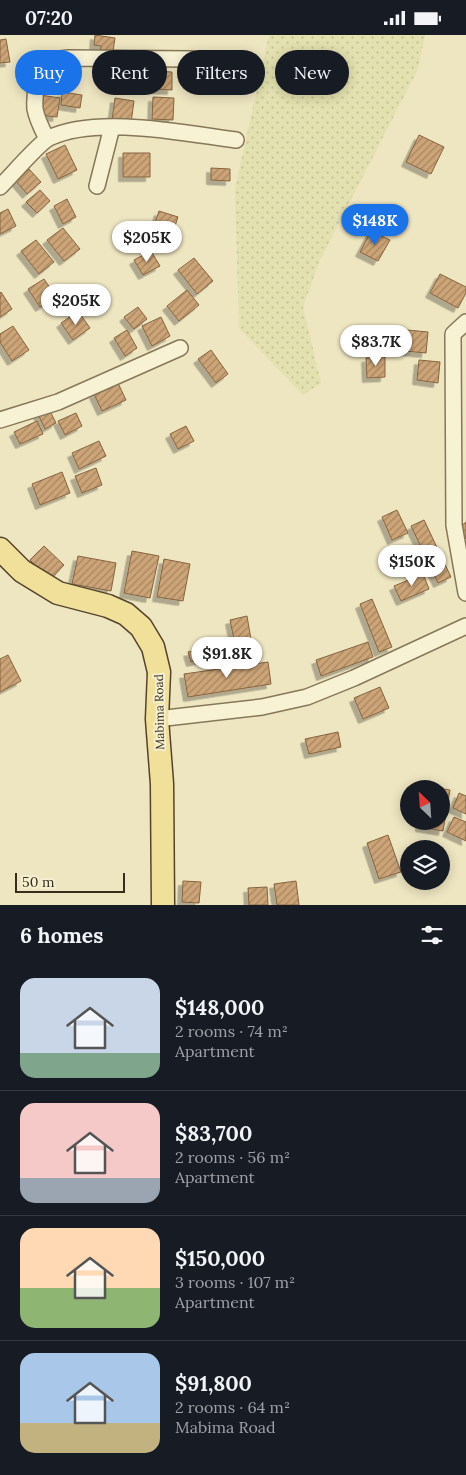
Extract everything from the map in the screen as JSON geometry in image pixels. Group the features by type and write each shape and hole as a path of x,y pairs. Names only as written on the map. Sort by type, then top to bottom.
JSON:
{"main road":[{"name":"Mabima Road","path":"0,549 22,571 58,593 126,614 141,627 153,647 159,672 157,719 162,784 162,905"}],"street":[{"path":"47,139 38,120 35,107 38,76 42,67 49,61 69,57 177,59"},
{"path":"97,186 112,127"},
{"path":"0,187 47,139 73,130 112,127 156,130 236,140"},
{"path":"466,322 453,334 453,363 454,525 466,593"},
{"path":"0,420 58,402 180,348"},
{"path":"157,719 262,707 307,697 354,678 466,626"}],"shaded area":[{"path":"269,35 425,35 418,69 319,262 303,307 321,383 303,395 239,328 235,189 256,95 265,95 265,53"}],"building":[{"path":"95,35 115,38 113,50 101,50 101,46 94,45"},
{"path":"6,39 10,62 0,63 0,40"},
{"path":"167,72 172,72 172,90 167,90"},
{"path":"40,95 60,98 57,117 38,115"},
{"path":"62,95 82,95 80,108 61,105"},
{"path":"153,97 174,98 173,120 152,119"},
{"path":"115,98 134,101 131,123 112,120"},
{"path":"419,135 444,147 431,174 406,162"},
{"path":"65,145 77,170 58,179 46,154"},
{"path":"123,153 150,153 150,177 123,177"},
{"path":"211,168 230,169 230,181 211,180"},
{"path":"29,169 41,182 27,194 16,181"},
{"path":"40,190 50,201 37,213 26,202"},
{"path":"67,199 76,217 63,224 54,206"},
{"path":"8,209 16,226 0,234 0,213"},
{"path":"159,211 178,217 171,238 152,232"},
{"path":"63,228 80,249 64,261 47,240"},
{"path":"371,231 390,240 378,261 360,252"},
{"path":"36,240 54,262 39,274 21,251"},
{"path":"151,251 160,266 143,275 134,260"},
{"path":"194,258 213,281 197,294 178,270"},
{"path":"440,274 466,287 466,293 458,308 430,293"},
{"path":"44,279 56,297 40,307 28,289"},
{"path":"187,290 199,305 179,321 167,306"},
{"path":"0,293 12,309 0,317"},
{"path":"138,307 147,319 134,329 124,317"},
{"path":"78,311 90,328 73,340 61,323"},
{"path":"161,317 170,336 152,346 142,326"},
{"path":"13,326 29,350 12,361 0,342 0,334"},
{"path":"127,330 137,348 125,356 114,338"},
{"path":"407,330 428,332 426,353 405,351"},
{"path":"211,350 228,374 216,383 198,359"},
{"path":"385,357 385,377 367,378 366,358"},
{"path":"419,360 440,362 438,383 417,380"},
{"path":"118,383 126,400 102,411 94,394"},
{"path":"49,409 56,423 45,429 38,414"},
{"path":"76,413 82,426 65,435 58,421"},
{"path":"37,421 43,434 20,444 14,432"},
{"path":"186,426 194,441 178,449 170,434"},
{"path":"99,441 106,456 79,469 72,453"},
{"path":"96,468 102,485 82,493 75,476"},
{"path":"62,472 70,493 40,505 32,484"},
{"path":"397,510 408,533 392,540 382,517"},
{"path":"424,520 451,577 438,583 411,526"},
{"path":"466,522 466,539 458,529"},
{"path":"44,546 64,565 50,580 30,560"},
{"path":"132,551 159,556 150,598 124,593"},
{"path":"78,556 116,563 111,591 72,584"},
{"path":"164,559 190,564 183,601 157,597"},
{"path":"423,574 429,589 401,601 394,586"},
{"path":"372,599 392,647 379,652 360,604"},
{"path":"247,616 253,651 237,654 230,620"},
{"path":"368,642 373,657 321,676 316,660"},
{"path":"212,647 215,657 191,662 188,652"},
{"path":"8,655 21,681 0,692 0,659"},
{"path":"268,662 271,684 188,697 184,674"},
{"path":"380,687 389,708 363,719 354,698"},
{"path":"338,732 341,747 309,754 305,739"},
{"path":"459,793 466,796 466,814 453,808"},
{"path":"454,817 466,822 466,841 447,832 450,830"},
{"path":"388,835 400,872 379,879 367,843"},
{"path":"183,881 201,882 199,903 182,902"},
{"path":"296,881 299,905 277,905 274,884"},
{"path":"267,887 268,905 249,905 248,888"}]}
